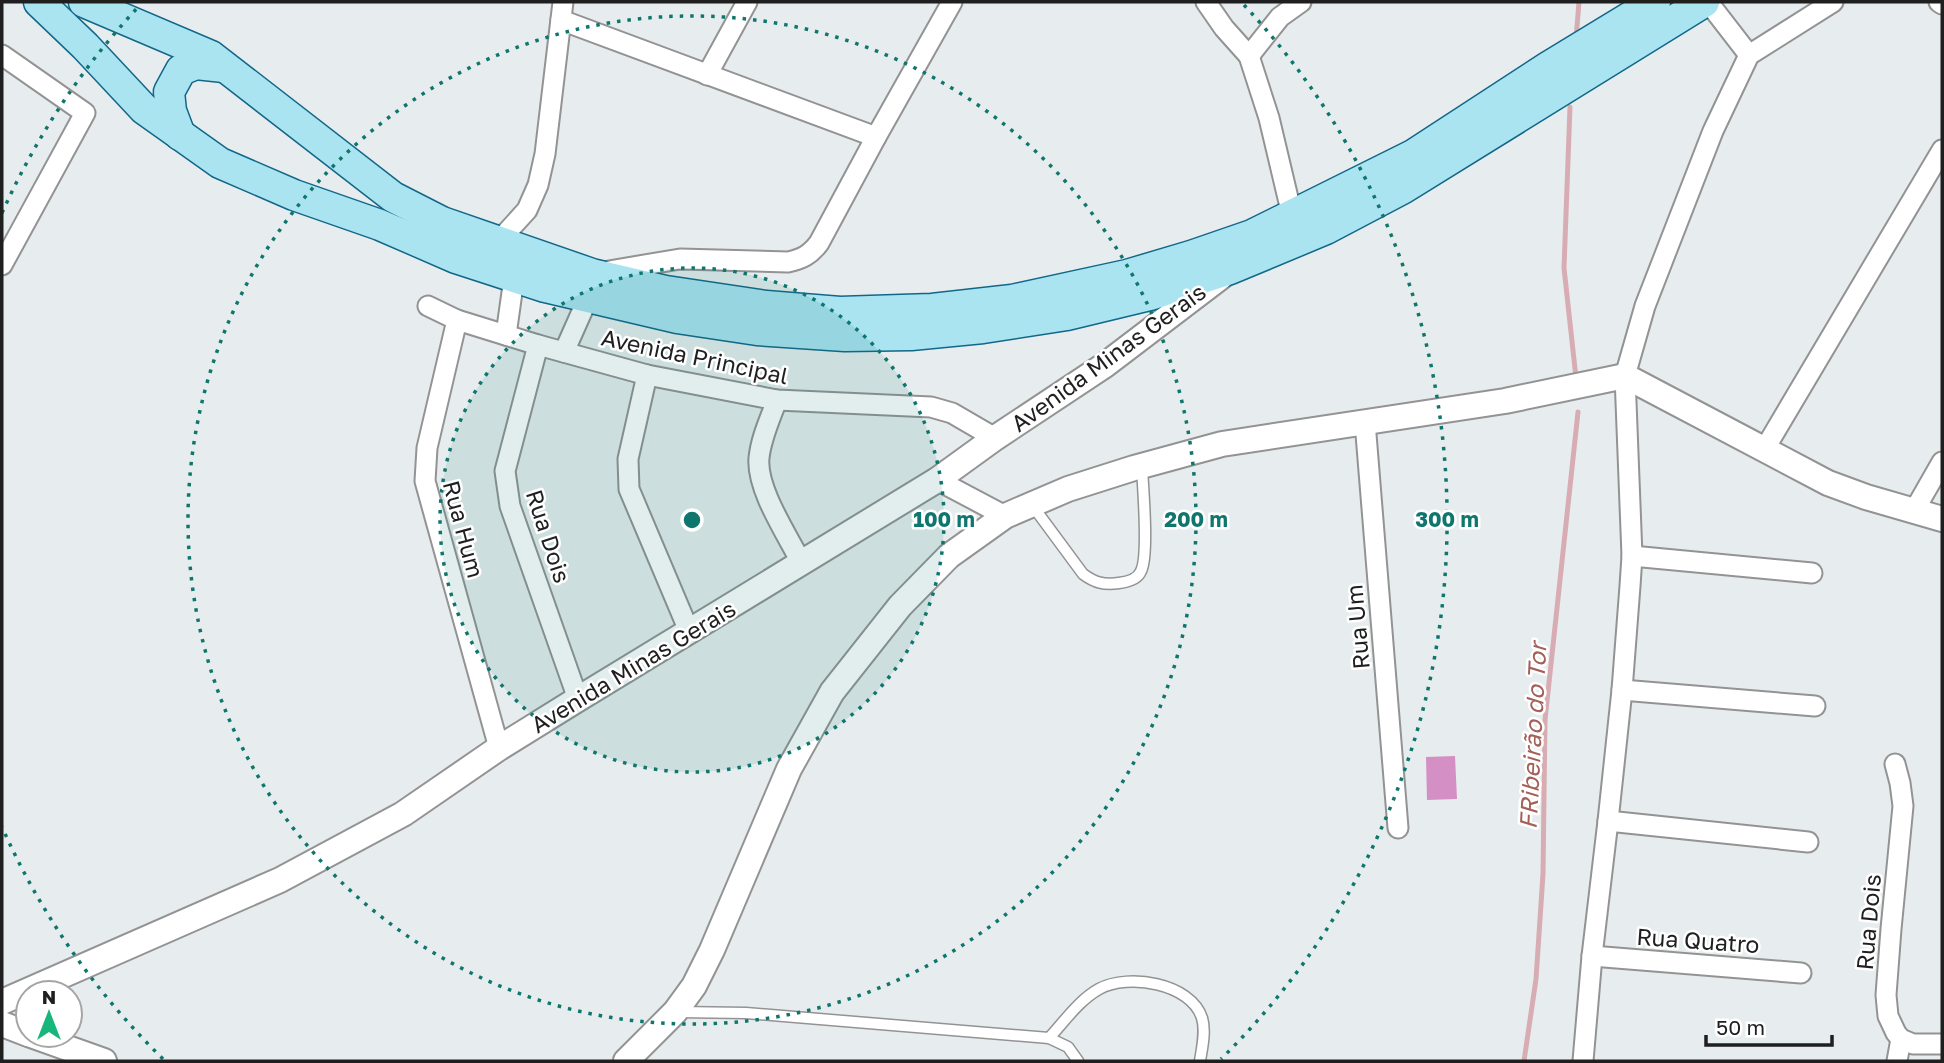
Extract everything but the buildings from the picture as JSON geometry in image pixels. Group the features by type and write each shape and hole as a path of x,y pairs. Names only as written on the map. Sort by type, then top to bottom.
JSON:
{"main road":[{"path":"40,2 144,109 220,163 293,195 380,225 456,258 514,278 666,291 766,306 841,312 932,309 1012,300 1127,275 1252,235 1413,155 1548,67 1655,2"},
{"path":"84,2 211,56 393,197 442,222 498,242 590,286 677,318 757,330 845,336 911,335 983,328 1067,315 1150,295 1230,270 1326,229 1402,189 1706,2"},
{"path":"180,135 171,111 169,92 181,70 196,64 225,67"}],"street":[{"path":"707,75 747,2"},
{"path":"564,352 590,286 680,259 788,262 810,254 819,243 952,2"},
{"path":"1206,2 1224,28 1249,56 1269,118 1292,215"},
{"path":"1249,56 1280,17 1301,2"},
{"path":"1706,2 1749,55"},
{"path":"1583,1061 1622,690 1632,556 1625,376 1645,306 1713,131 1749,55 1833,2"},
{"path":"498,242 527,210 538,185 545,154 562,11 707,75 876,137"},
{"path":"2,55 85,113 2,265"},
{"path":"1764,450 1942,149"},
{"name":"Avenida Minas Gerais","path":"2,1002 280,880 403,814 499,748 937,480 1105,365 1230,270"},
{"path":"506,335 514,278"},
{"name":"Avenida Principal","path":"428,306 457,320 646,375 777,400 931,407 952,413 995,438"},
{"name":"Rua Hum","path":"457,320 426,448 425,481 499,748"},
{"name":"Rua Dois","path":"538,345 505,471 510,506 578,699"},
{"path":"646,375 628,459 629,489 689,631"},
{"path":"626,1061 676,1012 694,986 789,769 832,692 869,644 949,556 1005,516 1068,489 1222,444 1505,401 1625,376 1828,483 1942,519"},
{"path":"777,400 760,447 759,471 768,498 802,564"},
{"name":"Rua Um","path":"1365,422 1398,828"},
{"path":"1914,511 1942,462"},
{"path":"937,480 1005,516"},
{"path":"1632,556 1812,573"},
{"path":"1622,690 1815,706"},
{"name":"Rua Dois","path":"1895,764 1903,806 1886,995 1888,1016 1902,1039"},
{"path":"1608,821 1808,842"},
{"name":"Rua Quatro","path":"1592,956 1801,973"},
{"path":"1897,1061 1902,1039 1913,1044 1942,1044"},
{"path":"71,1049 104,1061"}],"lane":[{"path":"1031,505 1083,574 1105,584 1125,583 1137,577 1142,570 1145,552 1142,466"},
{"path":"1049,1038 1089,995 1102,987 1135,982 1158,985 1176,990 1197,1007 1203,1019 1200,1061"},
{"path":"676,1012 746,1013 1049,1038 1068,1047 1078,1061"}],"shaded area":[{"path":"1455,756 1457,799 1427,800 1426,757"}],"waterway":[{"name":"FRibeirão do Tor","path":"1576,39 1579,2"},
{"name":"FRibeirão do Tor","path":"1570,107 1564,268 1576,378"},
{"name":"FRibeirão do Tor","path":"1524,1061 1536,979 1543,874 1545,720 1578,412"}]}
